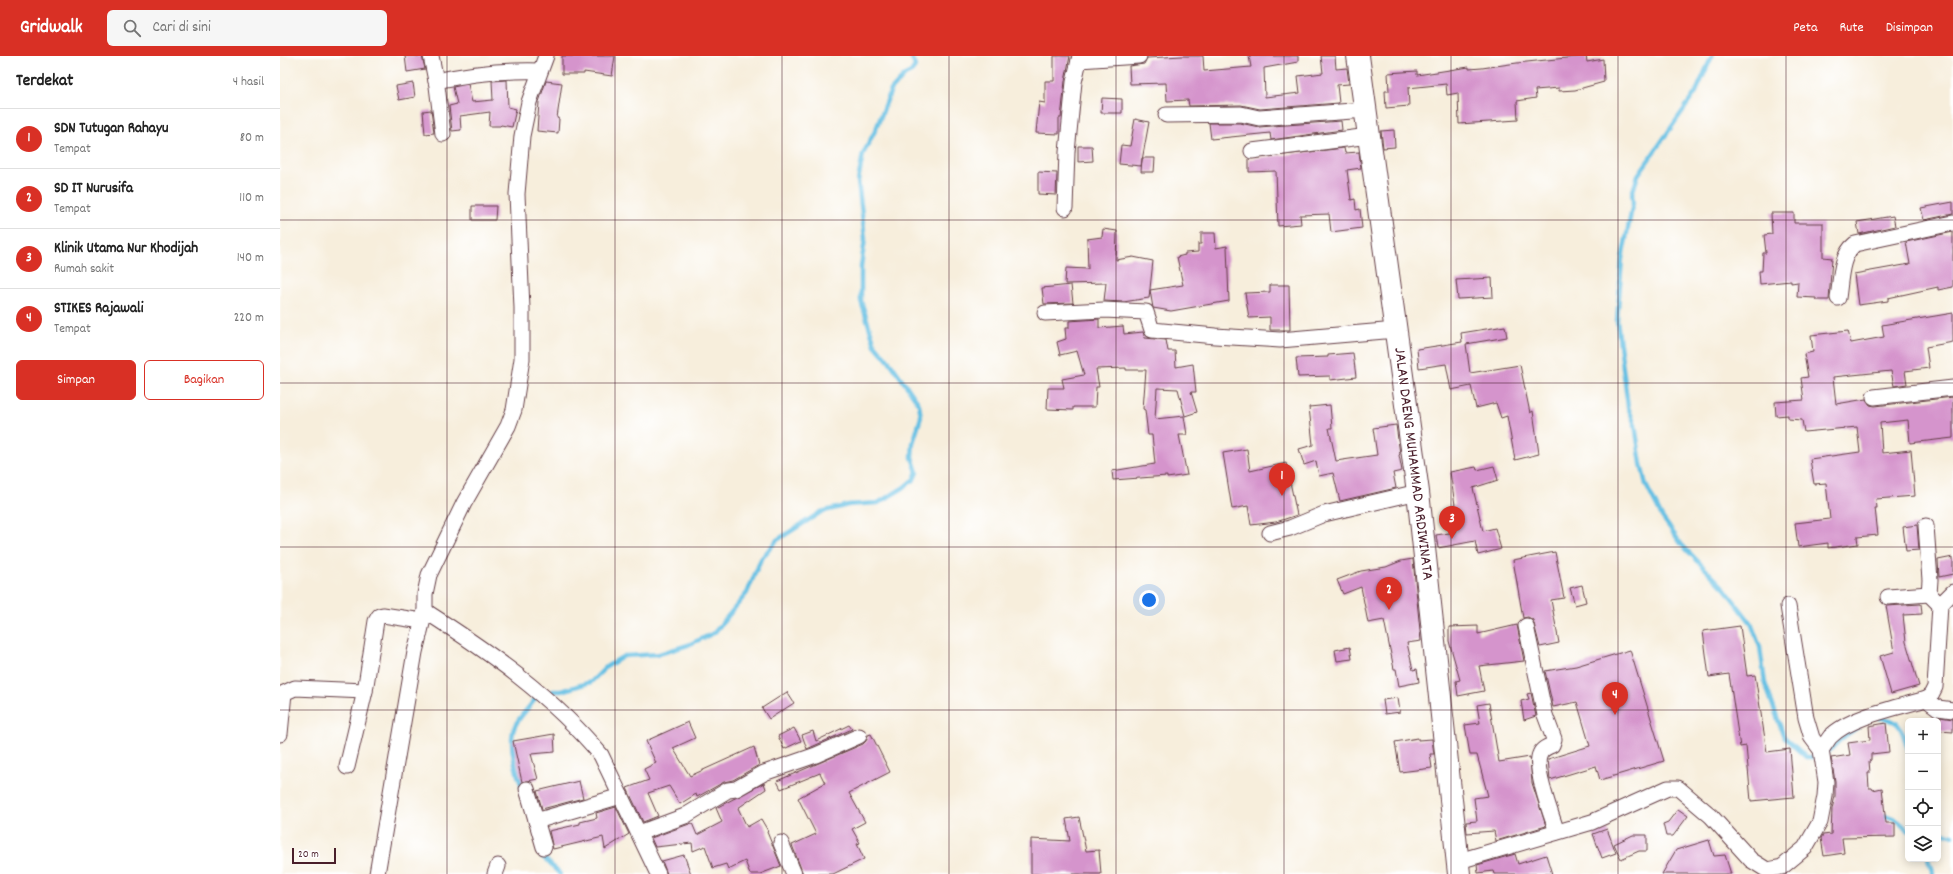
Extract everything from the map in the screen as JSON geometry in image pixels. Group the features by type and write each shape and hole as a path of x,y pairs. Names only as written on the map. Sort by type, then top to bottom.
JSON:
{"main road":[{"name":"JALAN DAENG MUHAMMAD ARDIWINATA","path":"1358,56 1418,492 1459,868"}],"street":[{"path":"431,56 443,134"},
{"path":"377,874 429,575 464,503 508,426 515,404 522,359 522,308 517,194 523,124 539,71 546,56"},
{"path":"1066,208 1067,152 1074,82 1079,58 1139,56"},
{"path":"436,81 467,74 503,70 539,71"},
{"path":"1166,115 1241,114 1259,118 1366,110"},
{"path":"1252,151 1369,136"},
{"path":"1838,298 1844,259 1848,250 1855,244 1953,223"},
{"path":"1045,313 1104,310 1146,312 1152,330 1280,340 1396,330"},
{"path":"1874,398 1953,388"},
{"path":"1270,533 1290,528 1324,514 1418,492"},
{"path":"1926,526 1930,580 1929,594 1940,605"},
{"path":"1821,750 1830,737 1844,726 1882,711 1926,699 1931,695 1935,687 1940,605 1953,592"},
{"path":"1888,597 1929,594"},
{"path":"1459,868 1557,832 1592,822 1668,788 1678,788 1711,816 1751,860 1767,870 1782,867 1805,848 1820,822 1826,782 1821,750 1812,738 1806,718 1788,606"},
{"path":"348,767 365,691 376,621 379,616 423,616 459,633 523,679 577,727 601,755 658,874"},
{"path":"1526,626 1545,715 1554,739 1552,744 1544,749 1539,755 1538,765 1543,788 1557,832"},
{"path":"280,734 284,693 289,690 295,688 365,691"},
{"path":"1926,699 1938,708 1953,710"},
{"path":"639,833 685,816 728,790 736,789 764,773 859,736"},
{"path":"527,790 544,847"},
{"path":"536,821 621,796"},
{"path":"781,843 794,874"}],"building":[{"path":"405,56 422,56 425,69 407,72"},
{"path":"562,56 615,56 612,76 584,72 584,74 562,74"},
{"path":"1054,56 1070,56 1065,81 1061,118 1059,118 1059,134 1036,133 1039,102 1045,103 1045,81 1054,81"},
{"path":"1203,56 1204,71 1251,67 1249,56 1298,56 1298,62 1264,68 1265,97 1300,93 1298,76 1323,73 1321,56 1335,56 1336,69 1347,68 1349,84 1337,85 1339,103 1260,109 1241,105 1189,106 1188,100 1167,101 1166,83 1130,84 1129,66 1144,64 1147,58"},
{"path":"1586,56 1587,62 1603,59 1604,82 1575,90 1559,91 1559,88 1535,90 1536,98 1517,101 1518,120 1459,124 1458,93 1447,95 1446,84 1408,88 1409,106 1386,108 1385,91 1389,91 1388,73 1417,71 1417,75 1469,67 1469,69 1482,68"},
{"path":"507,80 508,107 516,109 512,127 501,125 489,126 490,112 460,116 461,130 452,131 449,106 457,104 453,87 468,84 472,102 493,100 492,81"},
{"path":"546,81 562,83 557,118 559,119 558,133 537,131 539,102"},
{"path":"413,83 415,97 399,100 396,86"},
{"path":"1102,98 1122,99 1122,113 1101,113"},
{"path":"431,110 434,133 425,134 423,111"},
{"path":"1135,119 1149,122 1141,166 1119,164 1121,145 1130,146"},
{"path":"1341,121 1342,130 1271,140 1270,133 1211,139 1209,123 1240,123 1259,127"},
{"path":"1394,130 1395,147 1383,148 1381,131"},
{"path":"1078,146 1092,146 1093,161 1078,162"},
{"path":"1344,148 1345,153 1359,152 1361,168 1347,170 1351,200 1355,199 1356,210 1360,209 1362,228 1331,232 1329,214 1300,215 1301,224 1278,226 1276,171 1249,172 1249,159"},
{"path":"1142,158 1155,158 1154,172 1141,172"},
{"path":"1038,172 1057,173 1056,195 1038,194"},
{"path":"1953,202 1953,214 1924,220 1921,208"},
{"path":"472,206 496,206 495,220 472,220"},
{"path":"1771,213 1794,213 1794,223 1823,223 1823,257 1832,258 1829,300 1816,300 1816,298 1797,297 1798,282 1791,283 1791,281 1760,284 1759,271 1762,271 1763,253 1766,253 1764,235 1772,234"},
{"path":"1893,216 1895,226 1859,234 1857,222"},
{"path":"1103,229 1117,231 1116,260 1133,257 1153,261 1149,298 1123,302 1104,301 1106,283 1065,284 1066,268 1088,269 1087,239 1102,237"},
{"path":"1953,232 1953,287 1938,290 1938,287 1888,298 1888,301 1858,305 1854,274 1910,264 1906,242"},
{"path":"1201,233 1215,233 1216,248 1227,246 1229,301 1171,311 1153,308 1150,290 1183,285 1177,257 1185,255 1185,253 1198,252 1198,244 1201,244"},
{"path":"1492,278 1493,297 1458,299 1456,280"},
{"path":"1071,285 1073,303 1044,304 1042,288"},
{"path":"1270,285 1289,285 1290,330 1270,330 1270,317 1249,318 1245,293 1270,292"},
{"path":"1953,313 1953,342 1926,347 1929,368 1905,371 1907,384 1894,386 1891,371 1833,377 1836,404 1866,399 1870,405 1875,406 1953,397 1953,438 1910,443 1908,420 1880,423 1882,453 1911,450 1915,496 1876,499 1877,508 1875,508 1878,535 1857,537 1858,544 1828,548 1828,543 1798,547 1795,523 1830,519 1826,483 1814,484 1810,459 1860,452 1857,427 1804,432 1802,420 1788,419 1788,415 1776,416 1775,402 1804,400 1801,378 1808,377 1804,354 1813,352 1811,335 1848,331 1851,343 1884,337 1882,325"},
{"path":"1099,319 1099,328 1123,326 1124,334 1143,332 1145,338 1166,340 1168,351 1175,351 1176,367 1193,364 1196,392 1191,392 1197,412 1185,416 1178,389 1157,388 1155,419 1184,416 1187,435 1179,435 1187,475 1167,478 1167,476 1113,480 1112,471 1155,464 1152,435 1148,435 1145,410 1143,409 1146,370 1126,370 1126,368 1096,369 1099,387 1096,387 1095,407 1073,407 1073,410 1047,409 1048,388 1064,388 1062,379 1084,375 1077,351 1060,355 1057,342 1066,339 1065,328 1069,328 1069,321"},
{"path":"1505,326 1507,337 1466,344 1470,373 1520,365 1530,413 1533,411 1539,454 1515,460 1507,416 1501,418 1496,403 1476,408 1471,386 1451,390 1446,364 1419,368 1417,349 1462,342 1461,333"},
{"path":"1353,353 1356,377 1330,380 1330,376 1298,377 1296,358 1328,357 1328,355"},
{"path":"1330,405 1332,428 1329,428 1336,461 1377,455 1373,428 1396,425 1402,471 1393,473 1396,488 1340,501 1333,473 1319,476 1316,461 1304,465 1299,449 1313,445 1309,407"},
{"path":"1247,449 1250,471 1286,463 1297,515 1276,522 1251,525 1248,506 1232,509 1223,453"},
{"path":"1494,466 1498,480 1473,488 1483,531 1495,528 1501,549 1478,555 1475,541 1438,548 1436,535 1456,532 1449,507 1455,505 1450,472 1476,467 1477,470"},
{"path":"1917,525 1919,550 1906,551 1903,527"},
{"path":"1555,552 1564,598 1551,600 1559,643 1540,647 1533,620 1528,617 1523,618 1513,560"},
{"path":"1953,557 1953,574 1939,577 1938,560"},
{"path":"1413,559 1421,641 1407,643 1413,670 1417,669 1419,682 1399,686 1384,620 1368,623 1361,587 1343,594 1337,580 1361,571 1386,567 1401,561"},
{"path":"1582,585 1586,602 1575,605 1570,588"},
{"path":"1921,604 1922,614 1903,615 1906,642 1919,686 1891,694 1880,656 1894,652 1886,606"},
{"path":"1517,625 1524,661 1479,666 1484,691 1458,696 1456,681 1460,680 1449,641 1449,627 1478,626 1478,634"},
{"path":"1740,626 1747,676 1755,675 1767,752 1790,749 1794,797 1751,801 1746,746 1740,747 1729,674 1709,677 1703,631"},
{"path":"1350,647 1352,659 1337,661 1335,650"},
{"path":"1630,650 1664,761 1600,780 1596,766 1550,780 1548,759 1590,746 1577,702 1553,707 1545,671 1576,666"},
{"path":"787,692 794,703 769,719 762,708"},
{"path":"1531,693 1536,716 1524,720 1521,701 1529,699 1527,694"},
{"path":"1398,698 1400,712 1385,714 1383,700"},
{"path":"1489,703 1499,762 1530,757 1532,783 1546,826 1496,841 1494,831 1467,833 1466,822 1477,821 1474,798 1488,796 1477,755 1470,755 1465,725 1480,723 1477,705"},
{"path":"1940,718 1953,719 1953,732 1941,731"},
{"path":"688,722 695,738 673,748 690,776 754,747 759,765 733,780 724,782 697,797 696,794 680,804 669,786 648,793 658,816 643,822 627,788 649,780 644,769 656,763 646,741"},
{"path":"1886,723 1889,752 1871,754 1871,760 1869,761 1870,773 1868,773 1869,788 1872,788 1873,790 1882,788 1886,823 1895,823 1895,837 1842,838 1844,853 1824,856 1821,838 1823,835 1831,834 1832,809 1835,796 1835,781 1831,758 1850,755 1848,743 1870,740 1869,726"},
{"path":"849,725 852,729 807,749 802,735 813,731 816,741"},
{"path":"794,728 801,741 784,749 778,736"},
{"path":"554,734 555,752 531,754 538,779 522,782 513,741"},
{"path":"871,734 890,772 849,793 865,822 852,829 860,843 857,844 864,859 833,874 803,874 792,845 816,834 798,798 825,783 820,773 781,789 777,781 863,744 868,735"},
{"path":"1418,738 1418,740 1432,739 1434,754 1430,754 1432,768 1400,772 1395,742"},
{"path":"579,781 583,798 542,809 537,791"},
{"path":"764,783 766,789 738,808 747,827 761,819 768,831 767,832 781,866 760,874 750,874 745,861 728,869 726,864 713,868 705,846 693,851 692,843 655,847 651,838 692,823 697,835 722,822 716,808"},
{"path":"616,807 629,834 605,849 603,837 553,849 549,831 580,824 580,822 597,818 596,813"},
{"path":"1678,809 1688,816 1673,836 1666,836 1663,824 1668,822"},
{"path":"1079,817 1086,851 1099,850 1101,874 1031,874 1031,839 1070,841 1066,819"},
{"path":"1607,829 1616,853 1602,858 1593,834"},
{"path":"1633,835 1647,835 1647,851 1639,851 1621,859 1614,844"},
{"path":"1709,840 1714,856 1725,855 1731,874 1662,874 1676,850"},
{"path":"1515,854 1518,864 1546,855 1552,874 1494,874 1493,871 1478,873 1477,865"},
{"path":"684,855 691,874 667,874 662,861"}],"waterway":[{"path":"553,691 561,691 591,682 606,667 624,656 659,654 688,645 714,633 747,593 761,559 777,540 821,512 848,505 878,503 903,488 914,479 917,472 912,457 913,443 921,417 919,404 892,365 875,345 861,301 861,266 865,239 858,181 863,154 876,129 891,90 905,75 911,72 915,66 911,56"},
{"path":"1712,56 1696,92 1638,175 1632,194 1633,203 1622,259 1617,321 1628,407 1635,425 1646,485 1662,517 1682,545 1725,589 1751,623 1760,647 1765,683 1784,737 1806,757 1819,757"},
{"path":"523,790 518,776 512,749 513,733 519,719 535,699"},
{"path":"1879,718 1887,719 1896,723 1900,727 1905,740"},
{"path":"1827,753 1841,739 1858,727"},
{"path":"1880,815 1896,820 1905,828"},
{"path":"1941,831 1953,836"},
{"path":"540,849 542,856 560,874"},
{"path":"1929,862 1933,874"}],"place":[{"name":"SDN Tutugan Rahayu","path":"1282,496"},
{"name":"Klinik Utama Nur Khodijah","path":"1452,539"},
{"name":"SD IT Nurusifa","path":"1389,610"},
{"name":"STIKES Rajawali","path":"1615,715"}]}
